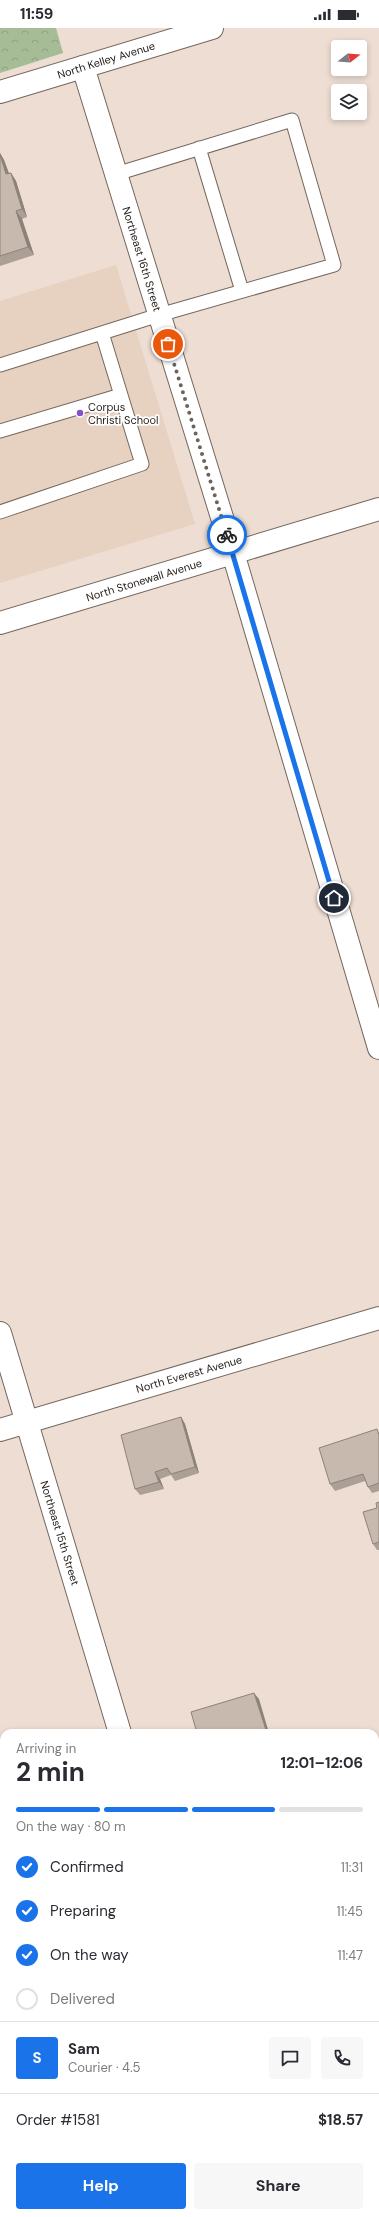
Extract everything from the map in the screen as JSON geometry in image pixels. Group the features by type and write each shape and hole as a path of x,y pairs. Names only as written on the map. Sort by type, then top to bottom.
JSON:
{"street":[{"name":"North Kelley Avenue","path":"0,92 212,28"},
{"name":"Northeast 16th Street","path":"83,67 233,553 379,1048"},
{"name":"North Stonewall Avenue","path":"0,623 379,509"},
{"name":"North Everest Avenue","path":"0,1430 379,1318"},
{"name":"Northeast 15th Street","path":"0,1333 119,1729"}],"lane":[{"path":"0,365 159,315 334,265 292,120 116,174"},
{"path":"199,148 242,291"},
{"path":"0,512 142,464 102,334"},
{"path":"0,431 121,395"}],"shaded area":[{"name":"Corpus Christi School","path":"116,265 195,524 0,583 0,301"}],"green space":[{"path":"0,28 56,28 63,53 0,73"}],"building":[{"path":"0,155 6,174 11,173 22,209 16,211 28,247 0,256"},
{"path":"181,1417 195,1467 171,1474 167,1468 155,1472 159,1482 135,1489 121,1435"},
{"path":"377,1429 379,1435 379,1483 368,1487 363,1474 330,1484 319,1448"},
{"path":"379,1502 379,1542 373,1544 363,1512 377,1508 376,1503"},
{"path":"254,1693 266,1729 196,1729 191,1712"}],"way so far":[{"path":"168,344 227,535"}],"place":[{"name":"Corpus Christi School","path":"80,413"}],"route":[{"path":"227,535 334,898"}]}
